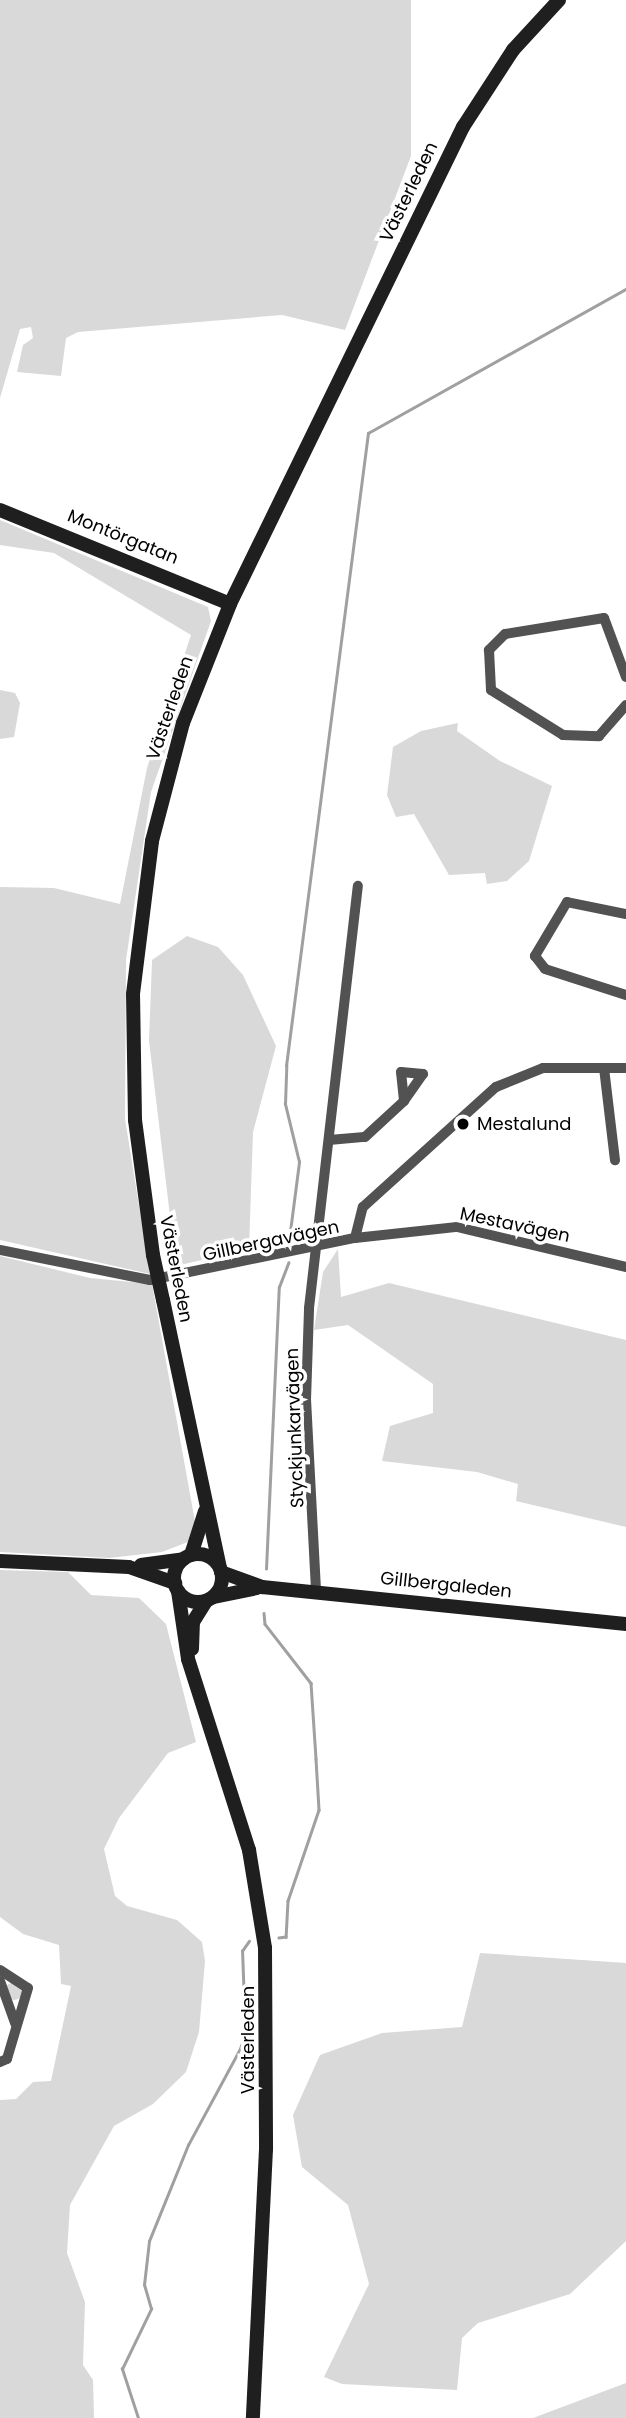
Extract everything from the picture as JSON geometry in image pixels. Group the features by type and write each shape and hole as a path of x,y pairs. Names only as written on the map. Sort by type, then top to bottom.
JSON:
{"main road":[{"name":"Västerleden","path":"192,1672 193,1622 210,1599 220,1570 205,1510 153,1255 133,1099 137,935 174,751 230,604 463,127 499,68 559,0"},
{"name":"Montörgatan","path":"0,509 230,604"},
{"name":"Västerleden","path":"205,1510 176,1587 192,1672 246,1838 267,1972 253,2418"},
{"name":"Gillbergaleden","path":"188,1557 210,1557 220,1570 262,1587"},
{"path":"0,1560 129,1567 188,1557"},
{"path":"129,1567 210,1599"},
{"name":"Gillbergaleden","path":"210,1599 262,1587 316,1590 626,1624"}],"street":[{"path":"626,677 604,618 505,634 489,650 491,690 563,735 599,736 626,705"},
{"name":"Styckjunkarvägen","path":"316,1590 306,1400 317,1248 358,886"},
{"path":"626,914 573,899 535,956 545,969 626,995"},
{"path":"604,1068 615,1160"},
{"name":"Gillbergavägen","path":"0,1250 150,1280 317,1248 355,1238 363,1206 496,1087 533,1070 626,1068"},
{"path":"329,1140 360,1140 404,1101"},
{"name":"Mestavägen","path":"355,1238 457,1227 626,1267"},
{"path":"0,1970 28,1987 15,2023 7,2059 0,2062"},
{"path":"0,1981 15,2023"}],"shaded area":[{"path":"0,0 411,0 411,156 345,330 282,315 78,332 66,338 61,376 17,372 23,345 33,338 31,327 20,329 0,398"},
{"path":"0,520 208,607 211,621 151,792 126,960 125,1119 150,1274 0,1240 0,887 54,888 120,904 147,768 191,635 54,553 0,545"},
{"path":"0,690 15,693 20,703 14,737 0,739"},
{"path":"458,723 457,731 500,761 552,786 529,861 507,881 487,884 485,873 449,875 414,814 396,817 387,795 393,747 421,731"},
{"path":"187,936 218,947 243,975 276,1046 253,1132 249,1249 176,1266 149,1041 152,960"},
{"path":"338,1249 341,1297 389,1283 626,1340 626,1527 516,1501 518,1484 477,1472 382,1461 390,1426 433,1413 433,1384 348,1325 314,1330 323,1272"},
{"path":"0,1256 90,1278 152,1284 198,1538 162,1552 109,1558 0,1552"},
{"path":"0,1570 68,1572 91,1595 139,1598 166,1624 196,1742 168,1753 119,1818 104,1849 115,1896 127,1906 177,1920 202,1942 205,1961 199,2032 186,2072 153,2104 114,2126 70,2205 67,2253 85,2302 83,2365 93,2380 94,2418 0,2418 0,2100 16,2099 33,2082 51,2081 71,1986 61,1984 59,1945 23,1934 0,1917"},
{"path":"480,1953 626,1963 626,2241 570,2294 478,2323 462,2338 457,2390 342,2384 324,2377 369,2284 348,2205 302,2167 293,2115 320,2055 382,2033 462,2027"},
{"path":"10,1982 18,1982 23,1991 21,1998 10,2000 5,1995 5,1987"},
{"path":"626,2383 626,2418 533,2418"}],"waterway":[{"path":"288,1247 299,1162 285,1104 286,1066 368,433 626,289"},
{"path":"266,1569 279,1287 288,1263"},
{"path":"264,1613 265,1624 311,1683 319,1810 288,1901 286,1937 279,1938"},
{"path":"138,2418 122,2369 151,2309 144,2285 149,2241 188,2145 240,2049 245,2031 242,1951 249,1941"}],"place":[{"name":"Mestalund","path":"463,1124"}]}
